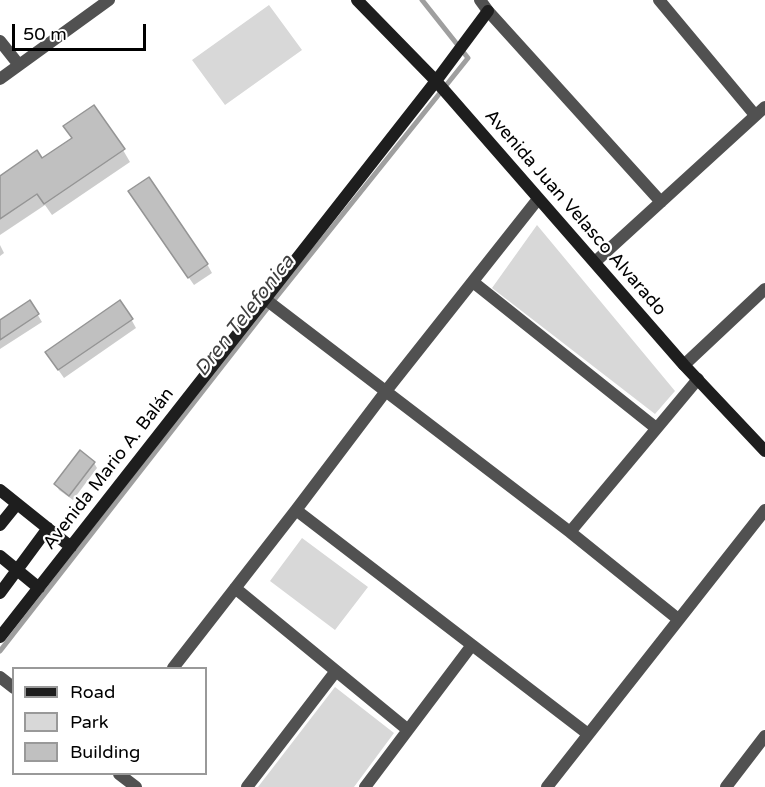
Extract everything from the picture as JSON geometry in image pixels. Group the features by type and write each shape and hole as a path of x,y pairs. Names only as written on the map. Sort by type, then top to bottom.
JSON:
{"street":[{"path":"0,79 109,0"},
{"name":"Avenida Juan Velasco Alvarado","path":"357,0 436,81 684,365 765,451"},
{"path":"480,0 661,202"},
{"path":"595,262 760,111 660,0"},
{"name":"Avenida Mario A. Balán","path":"0,637 436,81 488,11"},
{"path":"0,41 20,65"},
{"path":"175,667 386,391 538,200"},
{"path":"472,282 656,428"},
{"path":"684,365 765,289"},
{"path":"265,299 570,532 678,619"},
{"path":"570,532 698,379"},
{"path":"0,490 71,547"},
{"path":"0,525 17,504"},
{"path":"296,510 588,734"},
{"path":"547,787 765,510"},
{"name":"Avenida Mario A. Balán","path":"0,593 48,528"},
{"path":"0,556 39,588"},
{"path":"235,588 408,730"},
{"path":"365,787 472,645"},
{"path":"247,787 336,671"},
{"path":"0,677 12,686"},
{"path":"726,787 765,736"},
{"path":"120,775 136,787"}],"green space":[{"path":"269,5 302,50 225,105 192,60"},
{"path":"537,225 675,391 655,414 492,288"},
{"path":"302,538 368,587 335,630 270,581"},
{"path":"335,687 394,733 354,787 258,787"}],"building":[{"path":"94,105 125,149 44,204 37,194 0,219 0,176 37,150 42,158 72,138 63,126"},
{"path":"149,177 208,264 188,278 128,191"},
{"path":"30,300 39,314 0,340 0,320"},
{"path":"120,300 133,319 58,370 45,352"},
{"path":"80,450 95,462 69,496 54,484"}],"waterway":[{"name":"Dren Telefonica","path":"0,651 266,310 468,58 422,0"}]}
